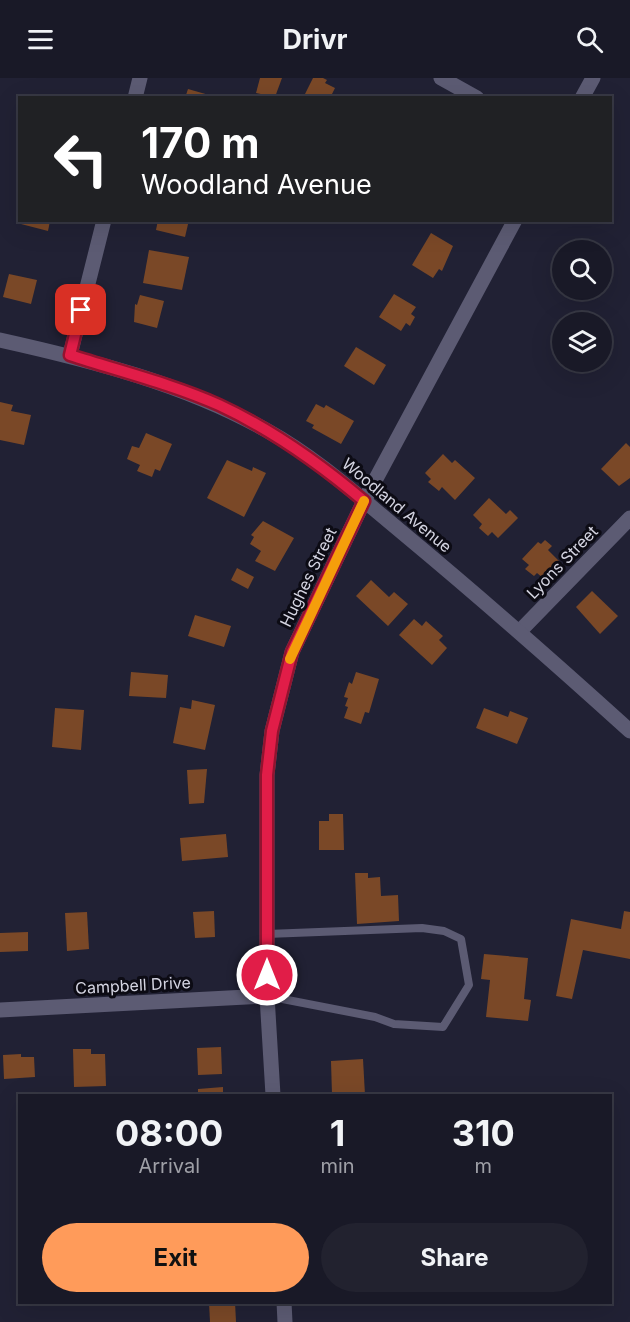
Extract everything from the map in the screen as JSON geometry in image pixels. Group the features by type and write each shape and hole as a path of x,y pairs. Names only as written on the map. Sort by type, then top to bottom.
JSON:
{"street":[{"path":"136,96 140,78"},
{"path":"441,78 473,96"},
{"path":"583,96 593,78"},
{"path":"70,355 103,222"},
{"name":"Hughes Street","path":"273,1094 267,996 267,775 272,731 292,652 364,501 514,222"},
{"name":"Woodland Avenue","path":"0,340 70,355 218,405 267,430 319,463 520,631 630,731"},
{"name":"Lyons Street","path":"520,631 630,518"},
{"name":"Campbell Drive","path":"0,1010 267,996"},
{"path":"284,1304 285,1322"}],"lane":[{"path":"267,934 422,928 444,931 461,939 469,985 443,1027 394,1024 375,1017 267,996"}],"building":[{"path":"260,78 282,78 275,96 256,93"},
{"path":"313,78 323,78 327,80 325,83 335,88 331,96 304,96"},
{"path":"188,89 212,96 186,96"},
{"path":"21,222 50,222 48,231 21,224"},
{"path":"158,222 189,222 185,237 156,230"},
{"path":"431,233 453,246 442,271 439,269 433,278 412,265"},
{"path":"149,250 189,257 182,290 143,283"},
{"path":"9,274 37,280 31,304 3,297"},
{"path":"394,294 416,307 411,314 415,317 410,326 406,323 401,331 379,317"},
{"path":"140,295 164,301 157,328 134,322 135,304 137,305"},
{"path":"356,347 386,365 374,385 344,366"},
{"path":"0,402 13,405 11,411 31,415 24,445 0,440"},
{"path":"316,404 324,408 326,405 354,421 341,444 312,428 314,425 306,421"},
{"path":"146,433 172,444 160,471 155,469 152,477 137,471 140,465 127,459 132,446 139,448"},
{"path":"626,443 630,447 630,478 619,486 601,469"},
{"path":"443,454 452,463 455,460 475,478 455,500 442,487 439,491 428,482 431,479 425,473"},
{"path":"227,460 252,471 253,467 266,473 244,517 207,498"},
{"path":"489,498 506,514 510,510 518,518 498,538 492,532 488,536 479,528 482,524 473,515"},
{"path":"263,521 294,538 275,571 255,561 261,551 250,544 254,537 251,535"},
{"path":"545,540 552,546 548,550 559,561 543,578 537,573 534,576 525,569 529,565 522,559 538,542 541,544"},
{"path":"237,568 254,577 248,589 231,580"},
{"path":"371,580 389,597 394,592 408,604 388,626 356,596"},
{"path":"592,591 618,616 600,634 576,607"},
{"path":"195,615 231,626 224,647 188,636"},
{"path":"414,619 422,626 426,621 443,636 439,640 447,648 432,665 399,635"},
{"path":"131,672 168,675 166,698 129,696"},
{"path":"356,672 379,679 369,713 365,712 361,724 344,718 348,698 344,697 349,682 352,684"},
{"path":"192,700 215,705 205,750 173,743 180,707 191,709"},
{"path":"55,708 84,710 81,750 52,747"},
{"path":"484,708 508,717 510,711 528,718 517,744 476,728"},
{"path":"207,769 204,803 189,804 187,770"},
{"path":"329,814 343,814 344,850 319,850 319,821 329,821"},
{"path":"226,834 228,857 182,861 180,838"},
{"path":"355,873 368,873 368,878 380,877 381,896 398,895 399,921 357,924"},
{"path":"214,911 215,937 195,938 193,912"},
{"path":"624,911 630,912 630,959 583,950 572,999 556,996 571,919 621,929"},
{"path":"87,912 89,949 67,951 65,913"},
{"path":"28,932 28,951 0,952 0,933"},
{"path":"484,954 528,958 524,999 531,1000 528,1021 486,1017 490,980 481,979"},
{"path":"221,1047 222,1074 198,1075 197,1048"},
{"path":"73,1049 91,1049 91,1054 105,1054 106,1086 74,1087"},
{"path":"21,1054 21,1057 34,1057 35,1077 4,1079 3,1055"},
{"path":"363,1059 365,1094 332,1094 331,1061"},
{"path":"223,1087 223,1094 198,1094 198,1089"},
{"path":"209,1304 235,1304 236,1322 210,1322"}],"slow traffic":[{"path":"290,659 364,501"}],"route":[{"path":"81,310 70,355 218,405 267,430 319,463 364,501 292,652 272,731 267,775 267,975"}]}
